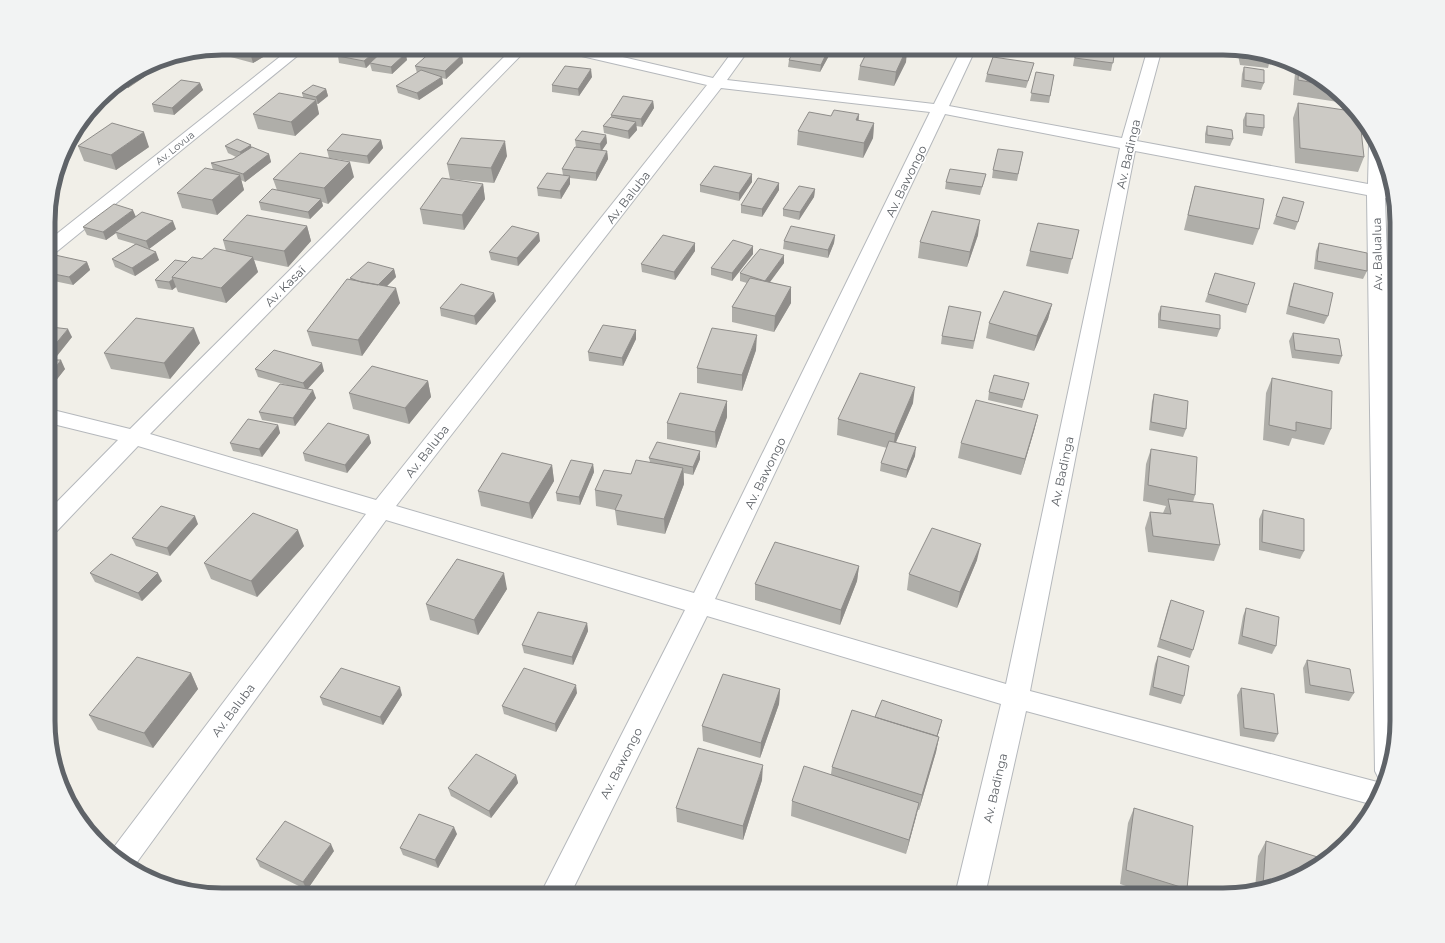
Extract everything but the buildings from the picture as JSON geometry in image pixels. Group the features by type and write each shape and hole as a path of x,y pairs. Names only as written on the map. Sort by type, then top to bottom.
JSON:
{"street":[{"name":"Av. Lovua","path":"55,245 291,55"},
{"name":"Av. Kasaï","path":"55,520 134,437 514,55"},
{"path":"595,55 717,83 941,110 1384,193"},
{"name":"Av. Baluba","path":"124,857 381,510 738,55"},
{"name":"Av. Bawongo","path":"558,888 701,603 941,110 966,55"},
{"name":"Av. Badinga","path":"972,888 1016,698 1128,146 1153,55"},
{"name":"Av. Balualua","path":"1380,166 1384,193 1389,744"},
{"path":"55,417 134,437 701,603 1016,698 1374,793"}]}
